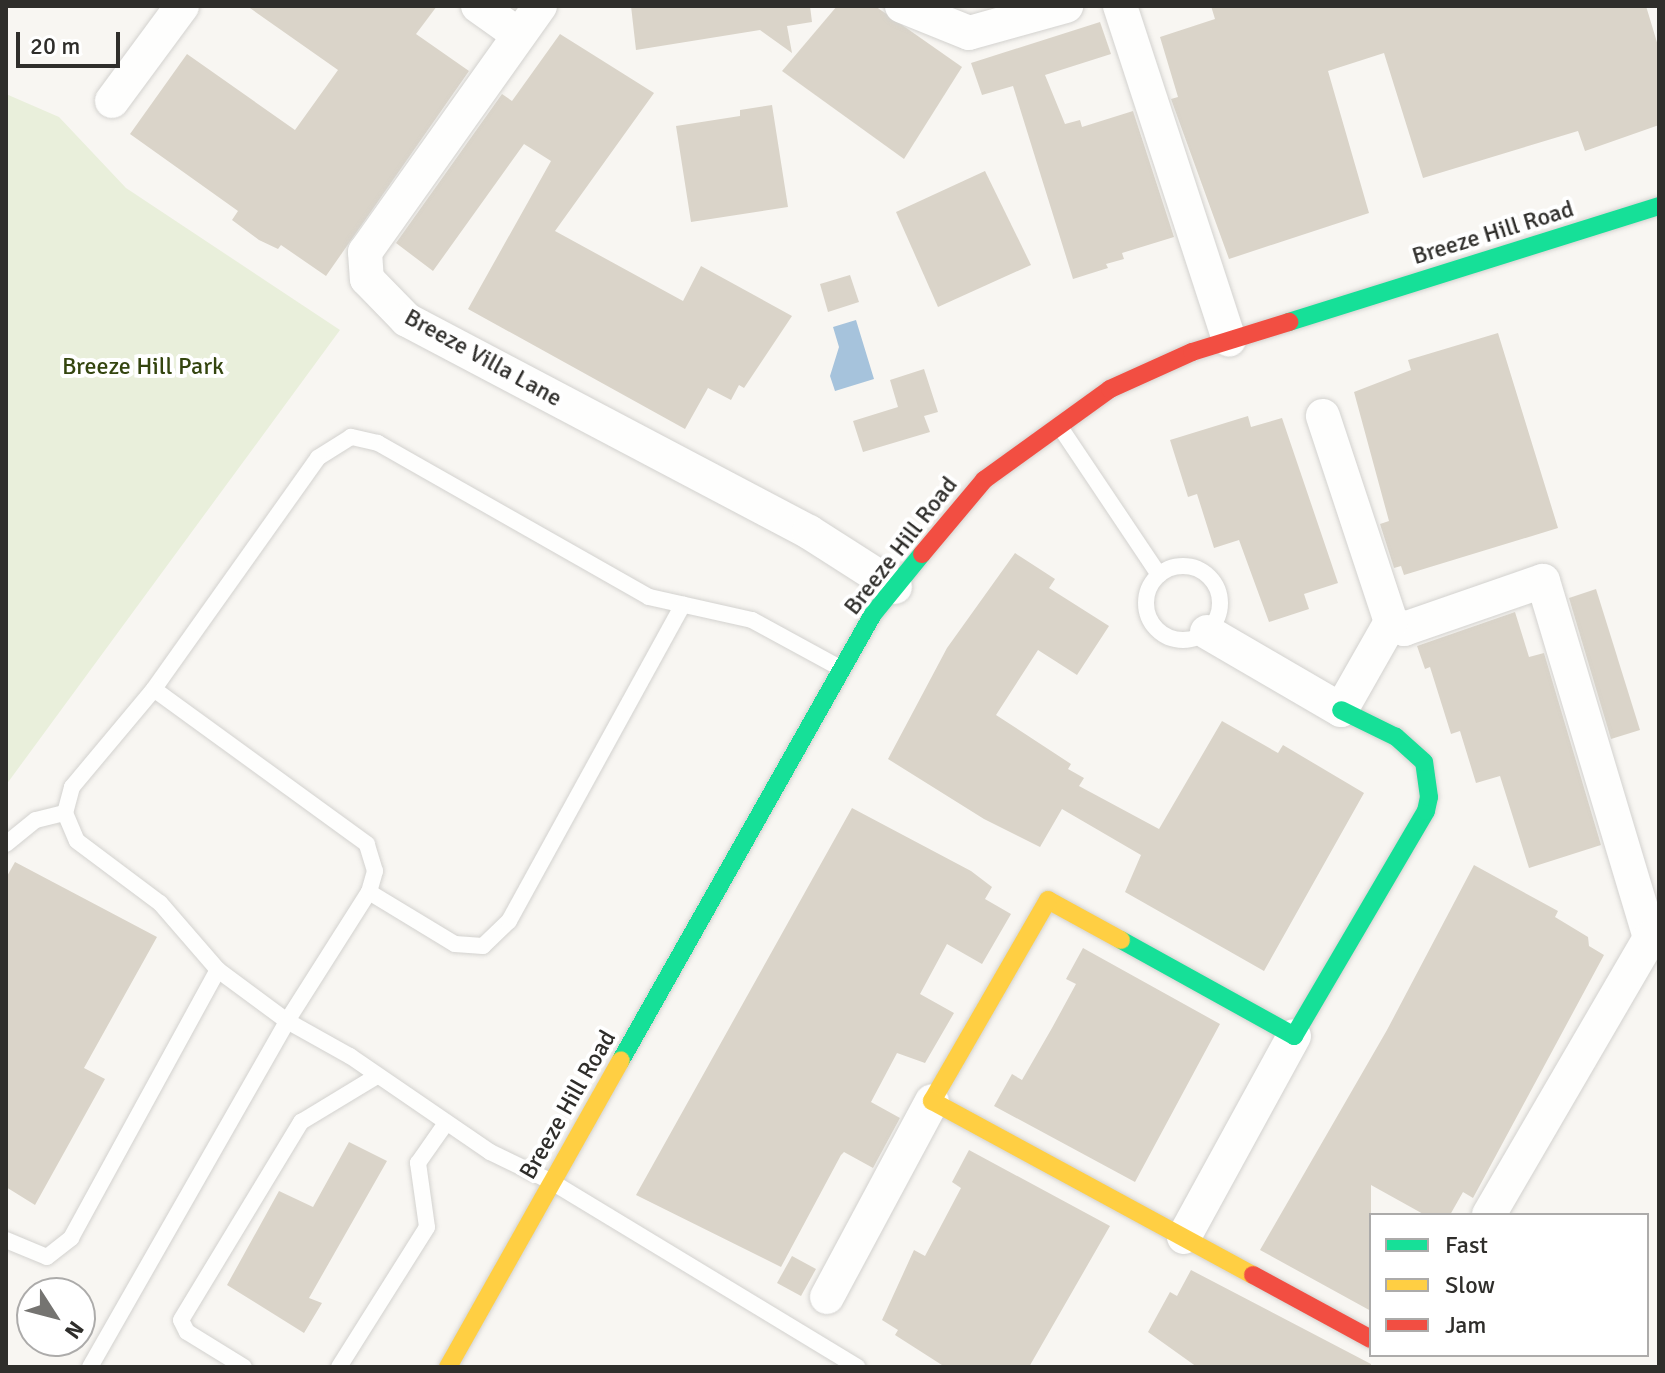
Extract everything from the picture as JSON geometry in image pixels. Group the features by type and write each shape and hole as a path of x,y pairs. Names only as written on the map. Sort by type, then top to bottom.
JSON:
{"street":[{"path":"112,101 182,6"},
{"path":"478,6 519,35"},
{"name":"Breeze Villa Lane","path":"540,6 365,252 367,279 407,320 798,526 895,587"},
{"path":"902,6 969,33 1066,6"},
{"path":"1120,6 1229,340"},
{"name":"Breeze Hill Road","path":"448,1367 841,669 895,587 984,480 1110,389 1229,340 1659,206"},
{"path":"1323,416 1391,622 1404,629 1543,581 1650,938 1490,1213"},
{"path":"1341,710 1391,622"},
{"path":"1184,1237 1294,1036 1426,811 1429,797 1424,762 1396,737 1341,710 1207,632"},
{"path":"827,1297 932,1101 1048,900 1294,1036"},
{"path":"932,1101 1369,1338"}],"lane":[{"path":"1059,426 1159,575"},
{"path":"841,669 752,620 649,597 378,443 351,437 318,458 154,689 72,787 65,813 77,841 160,903 218,970 287,1021 377,1076 490,1152 552,1182 857,1367"},
{"path":"1192,566 1212,579 1221,601 1207,632 1181,641 1158,631 1145,609 1150,584 1159,575 1192,566"},
{"path":"369,892 455,944 483,946 509,921 683,605"},
{"path":"90,1367 287,1021 369,892 375,871 367,844 154,689"},
{"path":"6,844 36,820 65,813"},
{"path":"6,1240 47,1257 71,1238 218,970"},
{"path":"244,1367 187,1332 181,1320 301,1122 377,1076"},
{"path":"339,1367 427,1227 418,1163 446,1123"}],"green space":[{"name":"Breeze Hill Park","path":"6,94 59,117 126,188 340,330 6,785"}],"water":[{"path":"856,320 874,379 835,391 830,376 839,347 833,327"}],"building":[{"path":"247,6 437,6 416,34 469,71 326,276 281,245 278,249 259,240 232,220 238,211 130,134 187,54 295,130 338,70"},
{"path":"631,6 810,6 812,22 787,26 792,53 760,30 636,50"},
{"path":"837,6 875,6 962,67 904,159 782,71"},
{"path":"1211,6 1646,6 1659,49 1659,125 1585,151 1578,131 1423,178 1384,53 1328,71 1369,213 1229,259 1171,99 1178,97 1160,37 1215,19"},
{"path":"1100,22 1111,54 1045,75 1065,124 1080,120 1082,127 1133,111 1174,237 1122,253 1124,259 1106,264 1108,268 1073,279 1013,86 982,95 971,63"},
{"path":"560,34 654,93 555,231 683,301 701,266 792,316 744,388 739,385 731,400 708,388 685,429 468,309 551,161 524,144 433,271 396,243 502,94 512,101"},
{"path":"772,105 788,207 691,222 676,126 740,116 740,110"},
{"path":"985,171 1031,265 938,307 896,212"},
{"path":"850,275 859,302 828,312 820,284"},
{"path":"1498,333 1558,528 1404,575 1401,566 1394,568 1380,524 1389,521 1354,392 1411,370 1408,360"},
{"path":"924,369 938,412 924,416 930,432 863,452 853,421 898,407 890,380"},
{"path":"1248,416 1251,427 1282,418 1338,583 1304,594 1309,609 1269,622 1239,540 1214,548 1197,494 1188,497 1170,440"},
{"path":"1015,553 1055,579 1049,588 1109,626 1077,675 1038,650 996,715 1071,764 1068,769 1084,778 1079,786 1159,829 1222,721 1278,753 1283,745 1364,793 1264,971 1125,892 1141,855 1062,809 1040,847 984,819 888,759 947,648"},
{"path":"1596,589 1640,730 1611,739 1569,598"},
{"path":"1515,612 1529,657 1544,653 1601,845 1529,868 1500,776 1476,783 1460,731 1451,734 1430,667 1425,669 1417,646"},
{"path":"852,808 971,871 992,887 985,899 1011,914 982,964 947,944 920,994 954,1013 925,1063 897,1053 871,1102 900,1118 873,1168 844,1152 841,1155 781,1267 636,1195"},
{"path":"15,862 157,937 84,1068 105,1079 35,1205 6,1187 6,878"},
{"path":"1474,865 1558,911 1555,917 1588,937 1589,946 1604,955 1473,1198 1463,1192 1451,1213 1421,1213 1371,1185 1369,1310 1260,1250 1387,1030"},
{"path":"1083,948 1220,1024 1135,1182 994,1106 1012,1074 1022,1080 1052,1028 1076,984 1066,979"},
{"path":"349,1142 387,1161 309,1298 322,1303 304,1333 227,1285 279,1191 313,1207"},
{"path":"969,1150 1110,1226 1029,1367 945,1367 895,1335 898,1330 882,1320 914,1250 925,1256 961,1188 952,1182"},
{"path":"792,1256 816,1269 801,1296 777,1283"},
{"path":"1191,1270 1371,1364 1371,1367 1197,1367 1148,1332 1170,1292 1177,1296"}],"traffic: fast":[{"path":"1289,322 1659,206"},
{"path":"621,1060 873,614 922,554"},
{"path":"1121,940 1294,1036 1426,811 1429,797 1424,762 1396,737 1341,710"}],"traffic: slow":[{"path":"1121,940 1048,900 932,1101 1253,1275"},
{"path":"448,1367 621,1060"}],"traffic: jam":[{"path":"922,554 984,480 1110,389 1192,352 1289,322"},
{"path":"1253,1275 1369,1338"}]}
